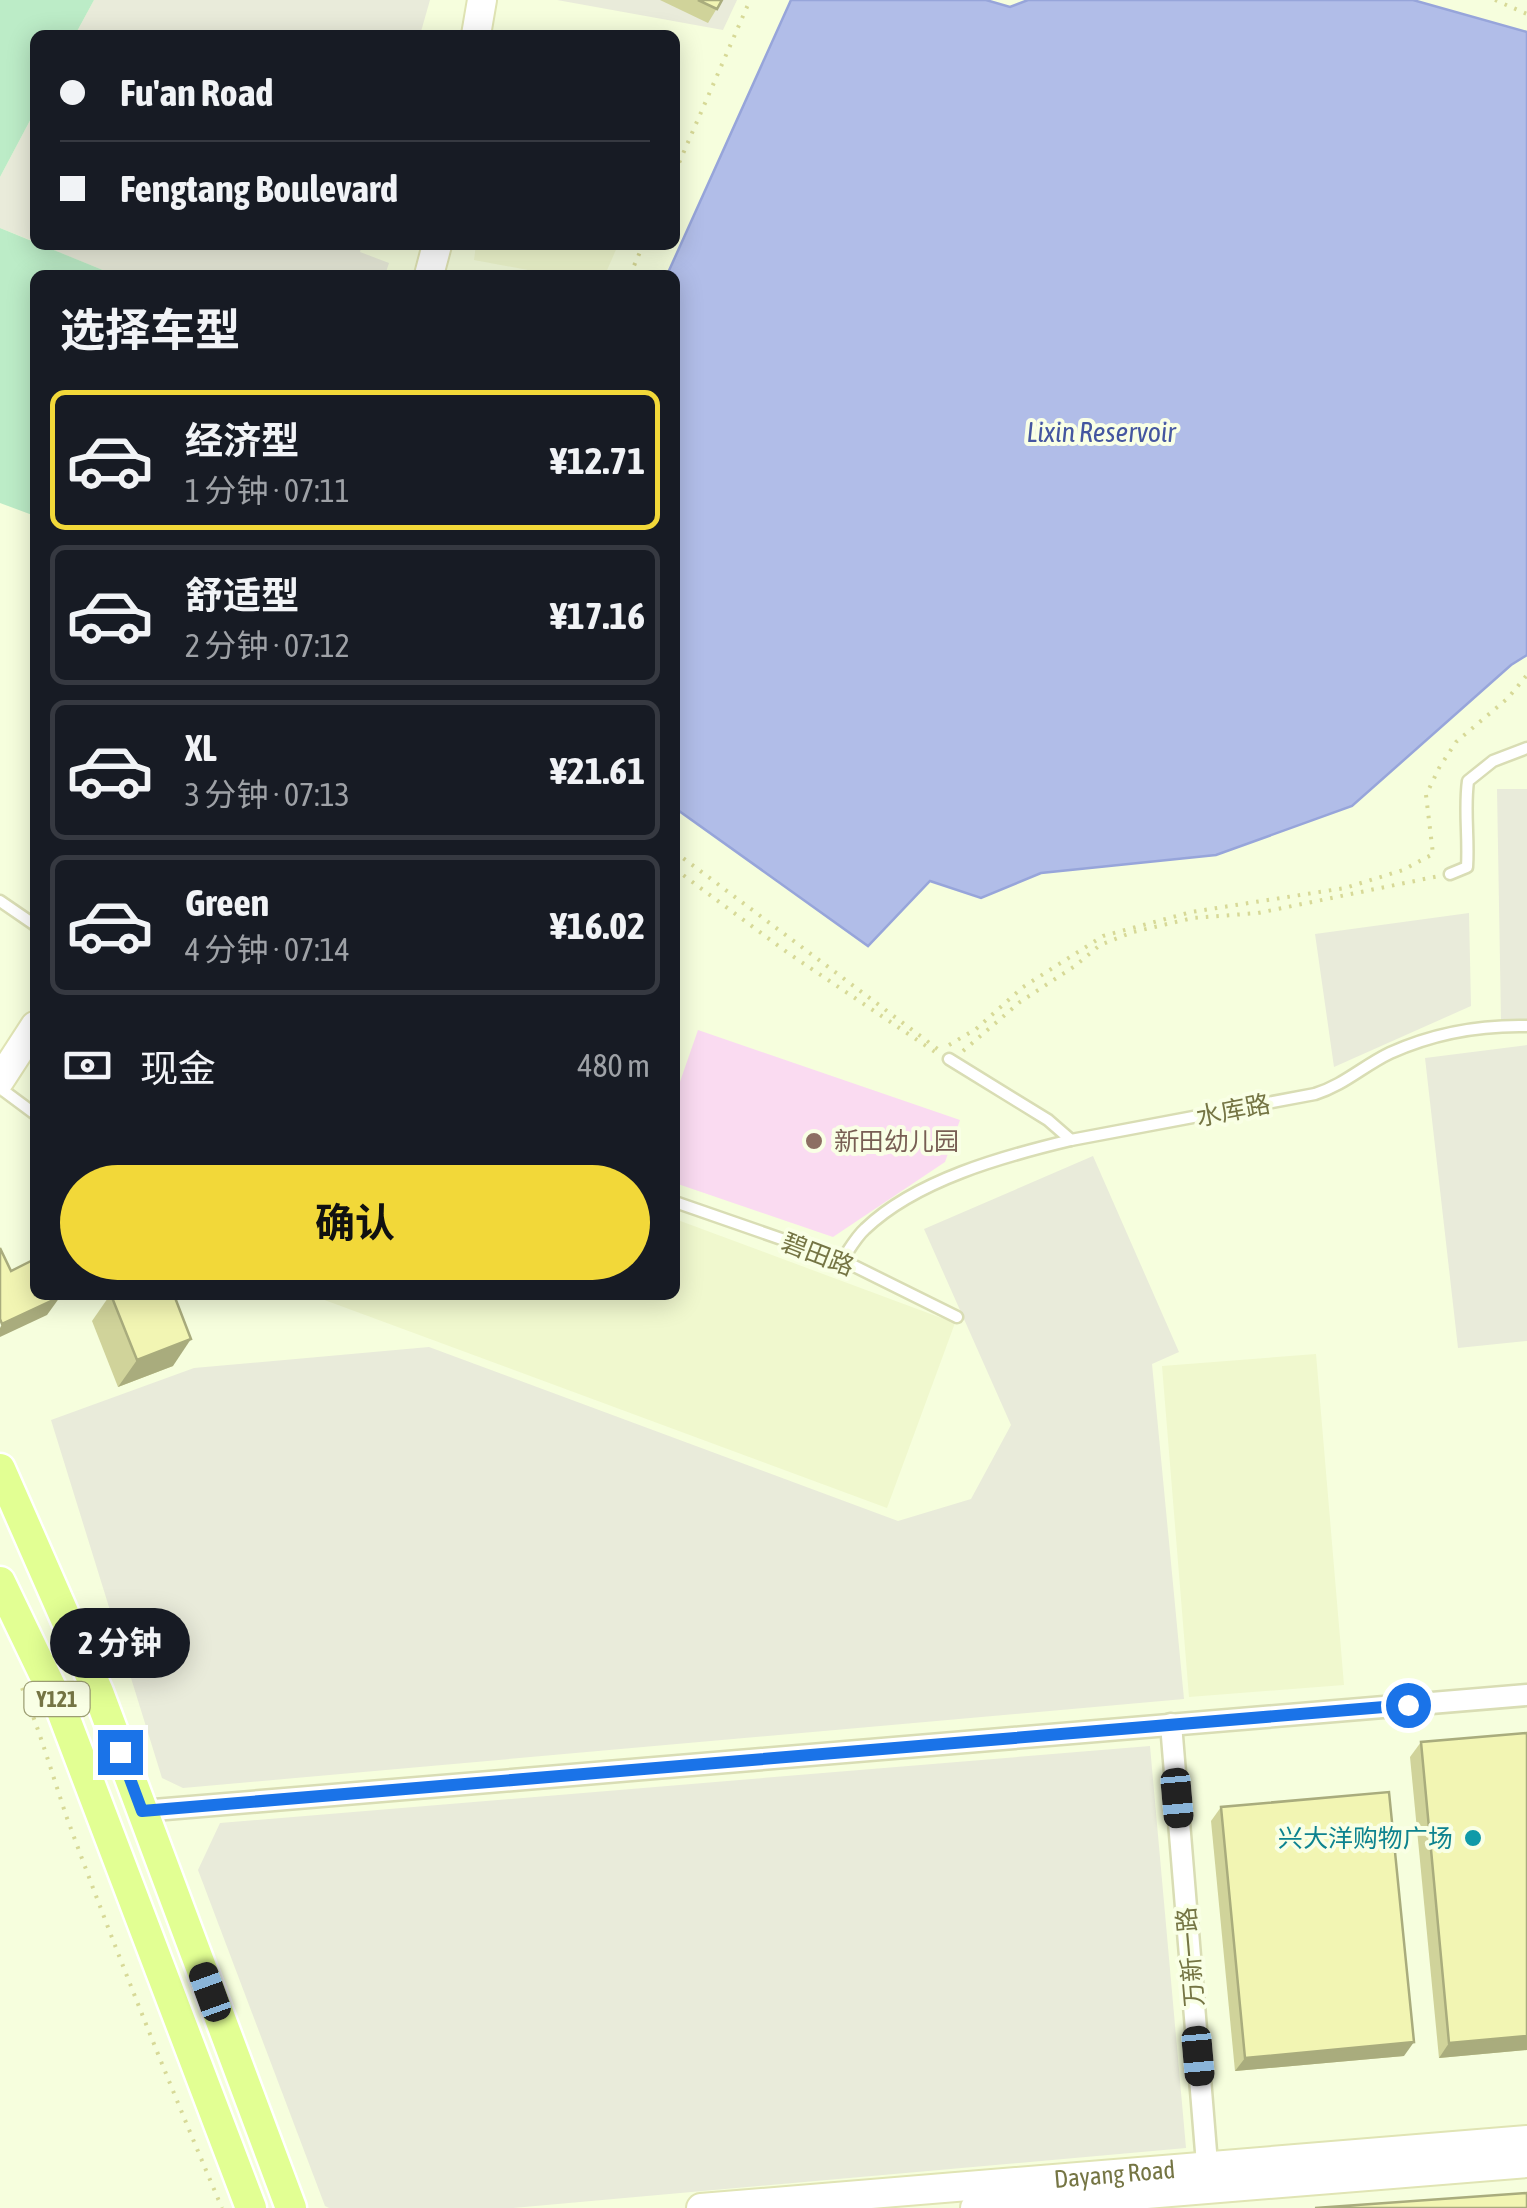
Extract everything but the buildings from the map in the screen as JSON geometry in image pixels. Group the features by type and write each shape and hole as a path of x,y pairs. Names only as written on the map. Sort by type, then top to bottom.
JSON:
{"main road":[{"name":"Y121","path":"2,1476 76,1640 291,2208"},
{"name":"Y121","path":"0,1582 62,1711 251,2208"}],"street":[{"path":"477,30 482,0"},
{"path":"0,1084 30,1034"},
{"path":"142,1811 1527,1695"},
{"name":"万新一路","path":"1171,1724 1209,2178"},
{"name":"Dayang Road","path":"975,2208 1527,2140"},
{"name":"Dayang Road","path":"701,2208 1527,2163"}],"lane":[{"path":"1450,874 1466,866 1464,808 1468,780 1493,761 1527,748"},
{"path":"0,901 30,922"},
{"name":"水库路","path":"842,1260 865,1229 913,1196 986,1161 1071,1140 1315,1094 1336,1087 1388,1054 1442,1034 1492,1025 1527,1026"},
{"path":"946,1055 1048,1120 1071,1140"},
{"path":"0,1084 30,1110"},
{"name":"碧田路","path":"680,1204 842,1260 957,1317"}],"path":[{"path":"680,161 750,0"},
{"path":"1495,0 1527,14"},
{"path":"946,1055 1023,987 1104,936 1192,912 1345,888 1403,870 1433,854 1426,795 1439,768 1456,742 1508,698 1527,675"},
{"path":"680,856 946,1055"},
{"path":"680,873 937,1055 968,1048 1020,1002 1100,945 1162,924 1258,913 1450,874"},
{"path":"21,1684 164,2073 222,2208"}],"shaded area":[{"path":"0,0 94,0 78,30 30,30 30,120 0,177"},
{"path":"94,0 430,0 421,30 78,30"},
{"path":"557,0 737,0 723,30"},
{"path":"30,120 30,240 0,228 0,177"},
{"path":"0,228 30,240 30,250 54,250 103,270 30,270 30,514 0,503"},
{"path":"53,250 361,250 389,263 387,270 103,270"},
{"path":"475,250 616,250 607,270 528,270 474,260"},
{"path":"1497,789 1527,789 1527,1020 1501,1020"},
{"path":"1469,913 1471,1006 1334,1067 1315,934"},
{"name":"新田幼儿园","path":"698,1030 960,1120 945,1162 833,1237 680,1185 680,1082"},
{"path":"1527,1045 1527,1341 1458,1348 1425,1058"},
{"path":"1093,1156 1179,1352 1152,1364 1184,1699 183,1788 162,1778 51,1420 194,1368 429,1347 898,1521 971,1499 1011,1425 924,1229"},
{"path":"680,1221 955,1323 887,1508 325,1300 680,1300"},
{"path":"1316,1354 1344,1685 1189,1697 1162,1366"},
{"path":"1150,1746 1186,2148 513,2208 329,2208 325,2206 198,1870 220,1823"}],"water":[{"name":"Lixin Reservoir","path":"791,0 986,0 1010,7 1028,0 1413,0 1527,32 1527,655 1352,806 1216,855 1041,873 981,898 930,881 868,946 680,812 680,270 669,270"}],"place":[{"name":"新田幼儿园","path":"814,1141"},
{"name":"兴大洋购物广场","path":"1473,1838"}],"route":[{"path":"120,1752 142,1811 1408,1705"}]}
